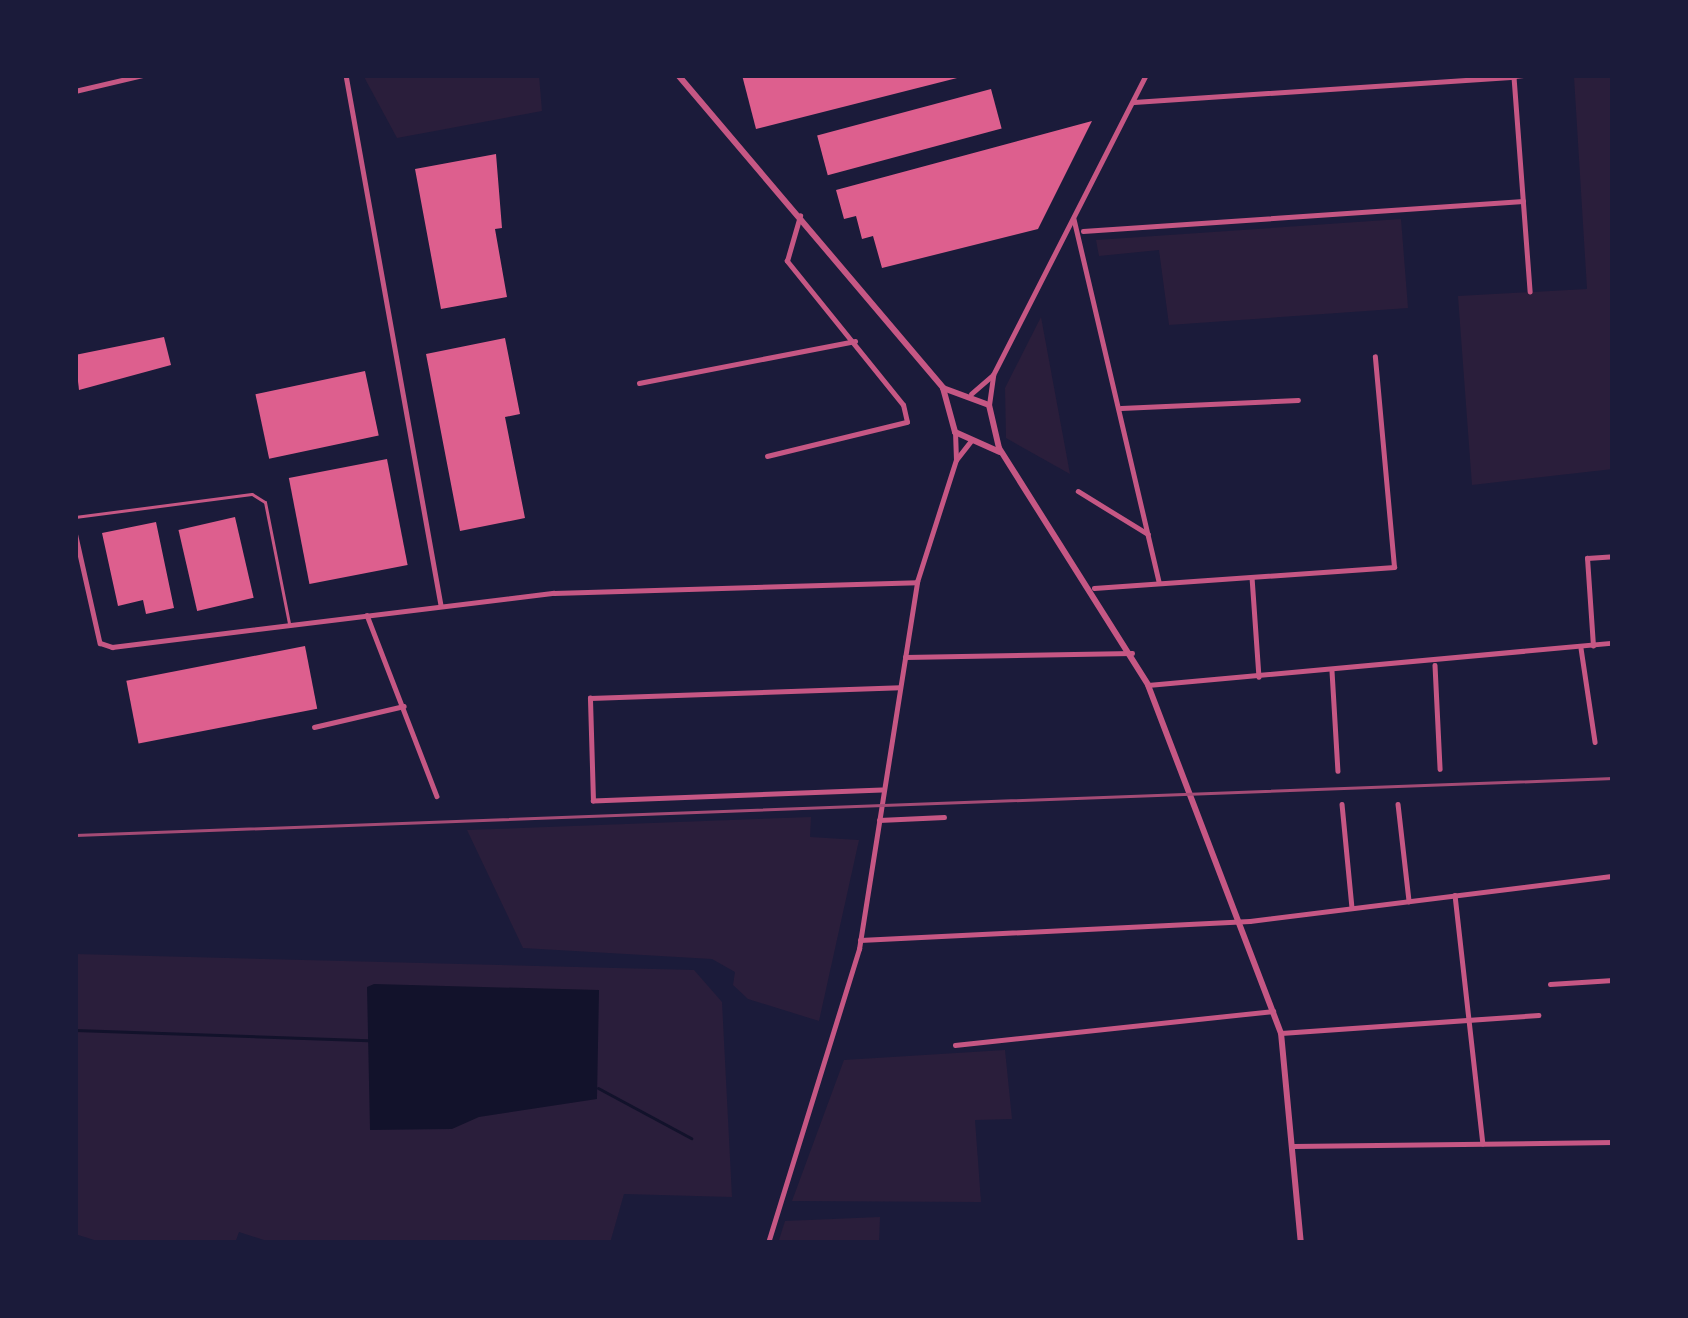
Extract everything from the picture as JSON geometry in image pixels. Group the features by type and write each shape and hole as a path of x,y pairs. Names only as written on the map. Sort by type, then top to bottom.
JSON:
{"street":[{"path":"75,92 143,75"},
{"path":"346,75 442,605"},
{"path":"678,75 943,388 955,432 956,460 917,582 860,940 768,1243"},
{"path":"1146,75 992,375 991,425 1003,454 1094,588 1148,685 1273,1011 1281,1033 1301,1243"},
{"path":"1134,102 1514,77 1530,291"},
{"path":"1083,231 1523,201"},
{"path":"767,456 901,429 906,410 787,261 800,216"},
{"path":"1074,219 1083,231 1159,583"},
{"path":"639,383 855,341"},
{"path":"1094,588 1394,567 1376,357"},
{"path":"949,410 992,375"},
{"path":"943,388 989,405"},
{"path":"1121,408 1298,400"},
{"path":"956,460 991,425"},
{"path":"955,432 1003,454"},
{"path":"1078,491 1148,534"},
{"path":"75,532 100,643 125,647 554,593 917,582"},
{"path":"1593,646 1587,558 1613,556"},
{"path":"1252,577 1259,677"},
{"path":"368,615 437,796"},
{"path":"1148,685 1435,665 1613,643"},
{"path":"1582,648 1595,742"},
{"path":"905,657 1132,652"},
{"path":"1435,665 1440,769"},
{"path":"1332,671 1338,771"},
{"path":"884,790 593,801 590,698 900,688"},
{"path":"314,727 404,706"},
{"path":"1342,804 1352,908"},
{"path":"1398,804 1409,901"},
{"path":"879,820 944,817"},
{"path":"860,940 1238,921 1613,876"},
{"path":"1455,895 1484,1143"},
{"path":"1550,985 1613,980"},
{"path":"955,1045 1273,1011"},
{"path":"1281,1033 1538,1015"},
{"path":"1293,1146 1613,1142"}],"lane":[{"path":"1514,77 1531,75"},
{"path":"75,517 252,494 265,502 289,625"}],"shaded area":[{"path":"363,75 539,75 542,111 397,138"},
{"path":"1556,75 1613,75 1613,469 1472,485 1458,296 1587,289 1574,77"},
{"path":"1401,219 1408,308 1169,325 1159,250 1099,256 1096,240"},
{"path":"1041,317 1070,474 1006,438 1005,388"},
{"path":"811,817 810,837 859,840 819,1021 748,999 733,985 735,972 712,959 523,948 467,830"},
{"path":"75,954 694,970 722,1002 732,1197 624,1194 610,1243 273,1243 239,1232 235,1243 104,1243 75,1234"},
{"path":"367,987 599,990 597,1099 479,1117 452,1129 370,1130"},
{"path":"1005,1050 1012,1119 975,1120 981,1202 792,1201 844,1060"},
{"path":"880,1217 879,1243 778,1243 785,1221"}],"building":[{"path":"742,75 960,75 961,77 756,129"},
{"path":"991,89 1002,129 828,175 817,136"},
{"path":"1092,121 1038,229 882,268 873,236 862,239 856,216 844,219 836,190"},
{"path":"496,154 502,228 495,229 507,297 441,309 415,169"},
{"path":"164,337 171,365 79,390 75,355"},
{"path":"505,338 520,414 505,417 525,518 460,531 426,354"},
{"path":"365,371 379,436 269,459 255,394"},
{"path":"387,459 408,565 309,584 289,478"},
{"path":"235,517 254,598 197,611 178,530"},
{"path":"156,522 174,608 146,614 143,600 118,606 102,533"},
{"path":"305,646 317,709 139,744 126,681"}],"waterway":[{"path":"75,1030 368,1040"},
{"path":"598,1088 691,1138"}],"railway":[{"path":"75,835 1613,778"}]}
